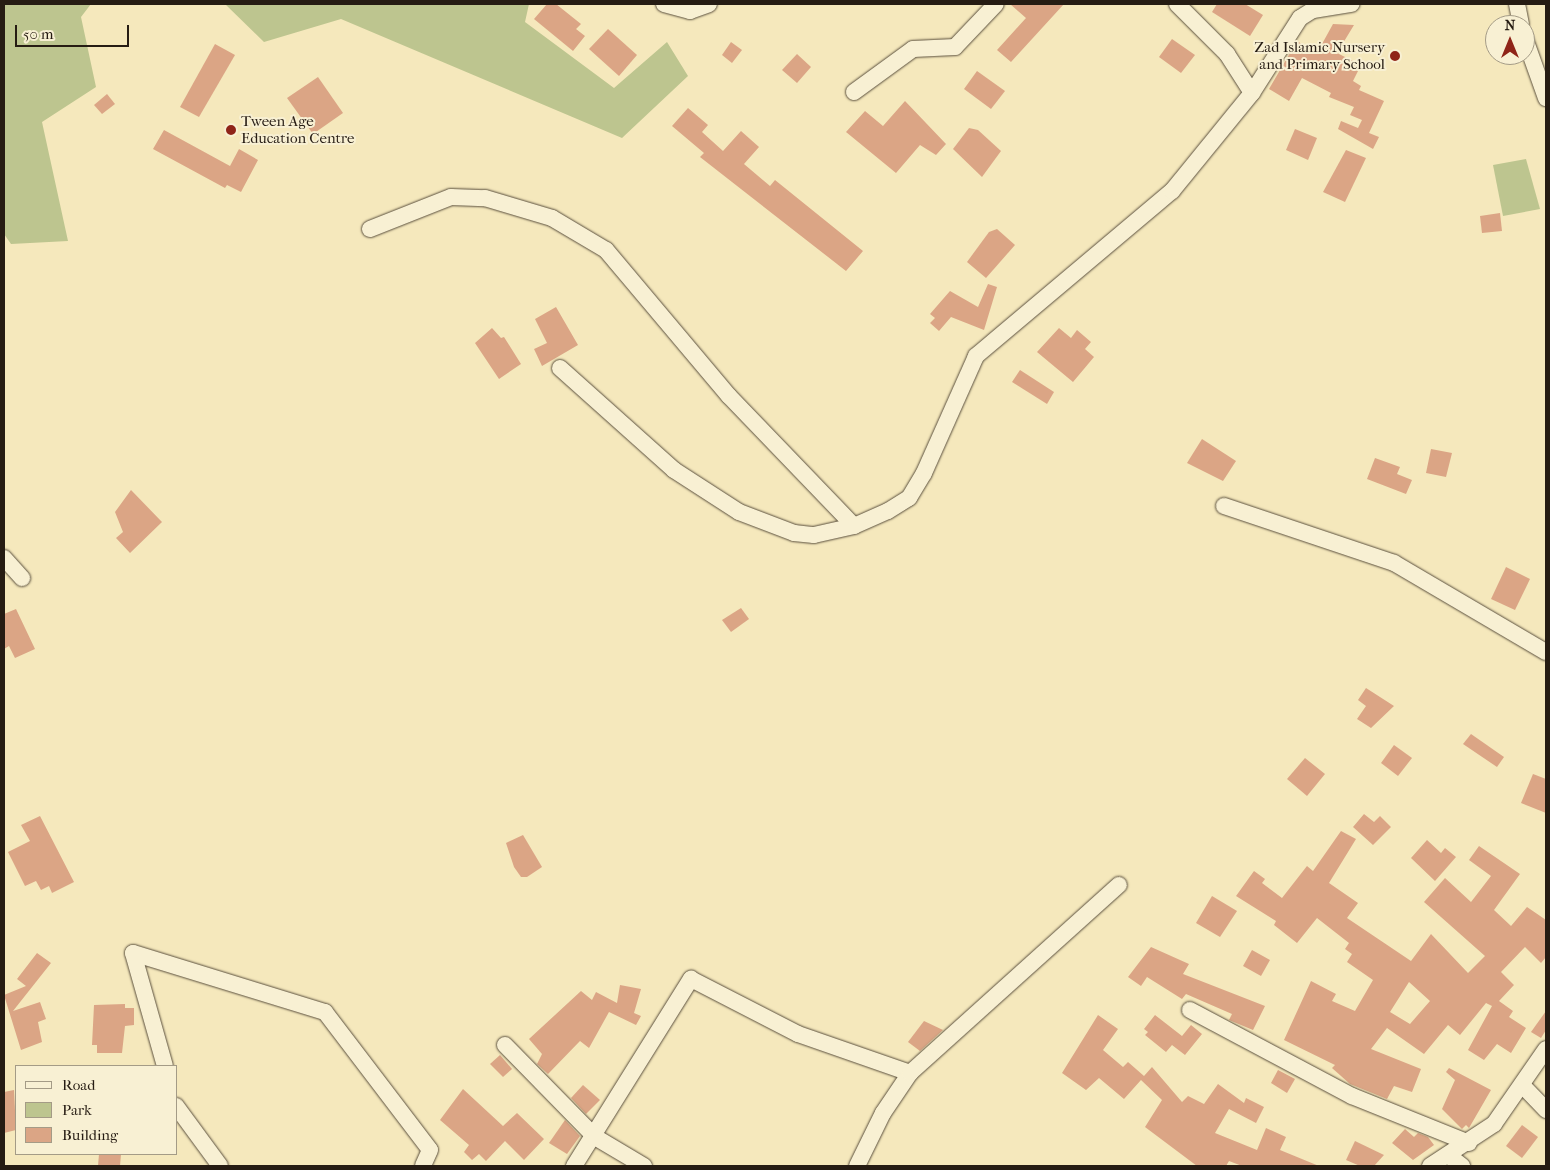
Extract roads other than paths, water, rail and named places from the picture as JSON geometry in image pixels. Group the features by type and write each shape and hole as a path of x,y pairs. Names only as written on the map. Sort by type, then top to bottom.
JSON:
{"street":[{"path":"664,4 690,11 709,4"},
{"path":"854,92 913,49 955,47 996,4"},
{"path":"1177,4 1214,38 1252,93"},
{"path":"560,368 674,470 739,512 794,533 814,535 854,526 909,498 976,356 1172,191 1252,93 1300,18 1313,10 1352,4"},
{"path":"1534,65 1546,98"},
{"path":"370,229 451,197 485,198 552,218 606,250 729,396 854,526"},
{"path":"1224,506 1394,563 1546,652"},
{"path":"4,558 22,578"},
{"path":"857,1166 882,1113 910,1073 1119,885"},
{"path":"165,1065 133,953 325,1012 430,1150 423,1166"},
{"path":"574,1166 595,1137 691,979 798,1034 910,1073"},
{"path":"1190,1010 1352,1096 1469,1143"},
{"path":"505,1045 595,1137 644,1166"},
{"path":"1430,1166 1469,1143 1494,1124 1522,1086 1546,1048"},
{"path":"1522,1086 1546,1110"},
{"path":"178,1109 220,1166"},
{"path":"1448,1154 1462,1166"}],"place":[{"name":"Zad Islamic Nursery and Primary School","path":"1395,56"},
{"name":"Tween Age Education Centre","path":"231,130"}]}
